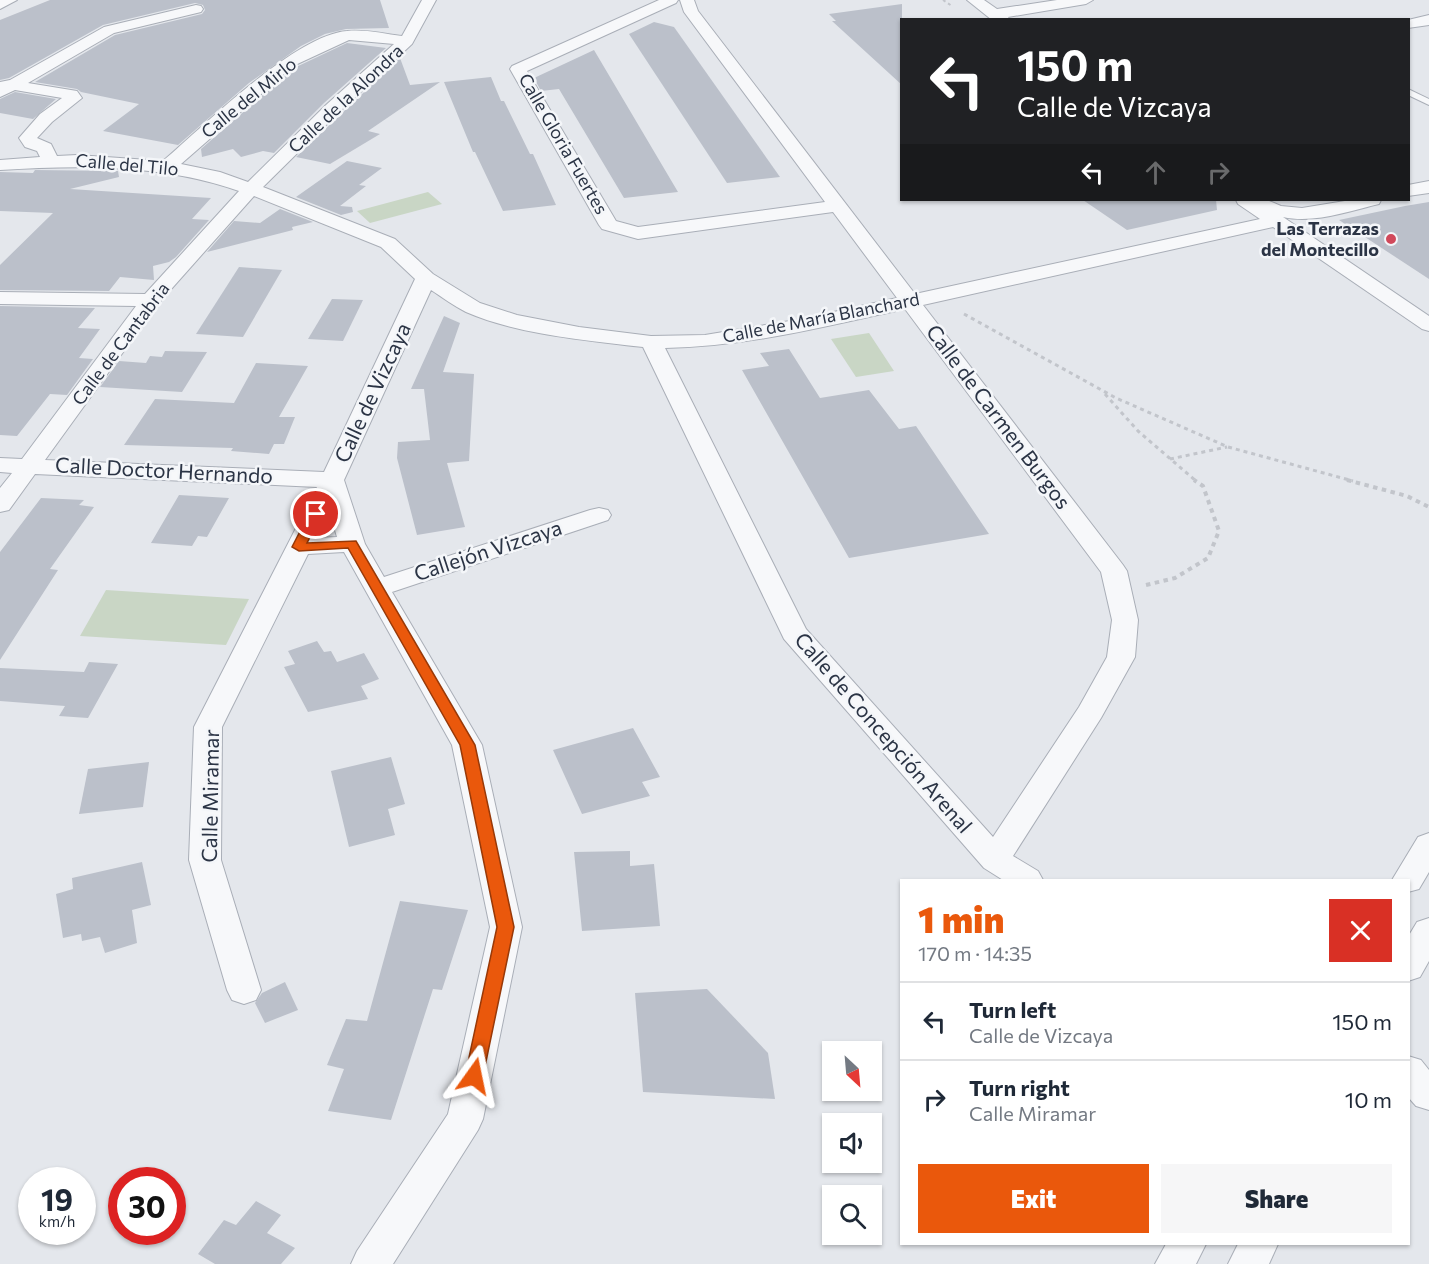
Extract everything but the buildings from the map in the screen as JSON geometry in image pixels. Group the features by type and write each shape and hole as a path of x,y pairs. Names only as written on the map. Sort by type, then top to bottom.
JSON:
{"street":[{"path":"0,5 10,0"},
{"name":"Calle de la Alondra","path":"251,189 332,109 407,41 429,0"},
{"name":"Calle Gloria Fuertes","path":"671,0 519,69 609,225 638,233 839,206"},
{"name":"Calle de Carmen Burgos","path":"687,0 691,12 1114,571 1125,620 1121,657 1091,711 995,860"},
{"path":"967,3 993,18 1086,0"},
{"path":"4,86 109,30 196,9"},
{"path":"1410,24 1429,20"},
{"name":"Calle del Mirlo","path":"167,167 287,63 338,37 349,34 407,41"},
{"path":"4,86 71,95 74,98 46,118 28,138 31,143 45,148 51,161"},
{"name":"Calle del Tilo","path":"0,165 77,160 167,167 214,176 251,189"},
{"path":"1410,191 1429,187"},
{"name":"Calle de María Blanchard","path":"251,189 388,243 426,278 473,307 513,320 579,333 651,342 705,341 915,307 1284,217 1367,201"},
{"name":"Calle de Cantabria","path":"0,505 151,300 251,189"},
{"path":"1247,201 1284,217 1429,308"},
{"name":"Calle de María Blanchard","path":"1259,201 1284,217"},
{"path":"1271,201 1284,217 1429,325"},
{"name":"Calle de Vizcaya","path":"371,1264 465,1119 506,927 467,745 352,544 332,480 426,278"},
{"path":"0,298 151,300"},
{"name":"Calle de Concepción Arenal","path":"651,342 794,633 995,860 1025,879"},
{"name":"Calle Doctor Hernando","path":"0,465 332,480"},
{"name":"Calle Miramar","path":"244,990 205,860 208,727 332,480"},
{"name":"Callejón Vizcaya","path":"377,588 599,515"},
{"path":"299,547 352,544"},
{"path":"1409,879 1429,844"},
{"path":"1410,964 1429,931"},
{"path":"1410,1073 1429,1095"},
{"path":"1175,1264 1186,1245"},
{"path":"1248,1264 1258,1245"}],"lane":[{"path":"1410,92 1429,102"}],"path":[{"path":"915,307 969,315 1103,391 1228,447 1407,496 1429,507"},
{"path":"1103,391 1138,431 1203,486 1219,531 1208,558 1175,578 1118,590"},
{"path":"1170,460 1228,447"}],"green space":[{"path":"428,192 442,204 370,223 357,211"},
{"path":"869,333 894,371 856,377 831,339"},
{"path":"106,590 249,599 226,645 80,636"}],"place":[{"name":"Las Terrazas del Montecillo","path":"1391,239"}],"route":[{"path":"316,514 299,547 352,544 467,745 506,927 474,1076"}]}
